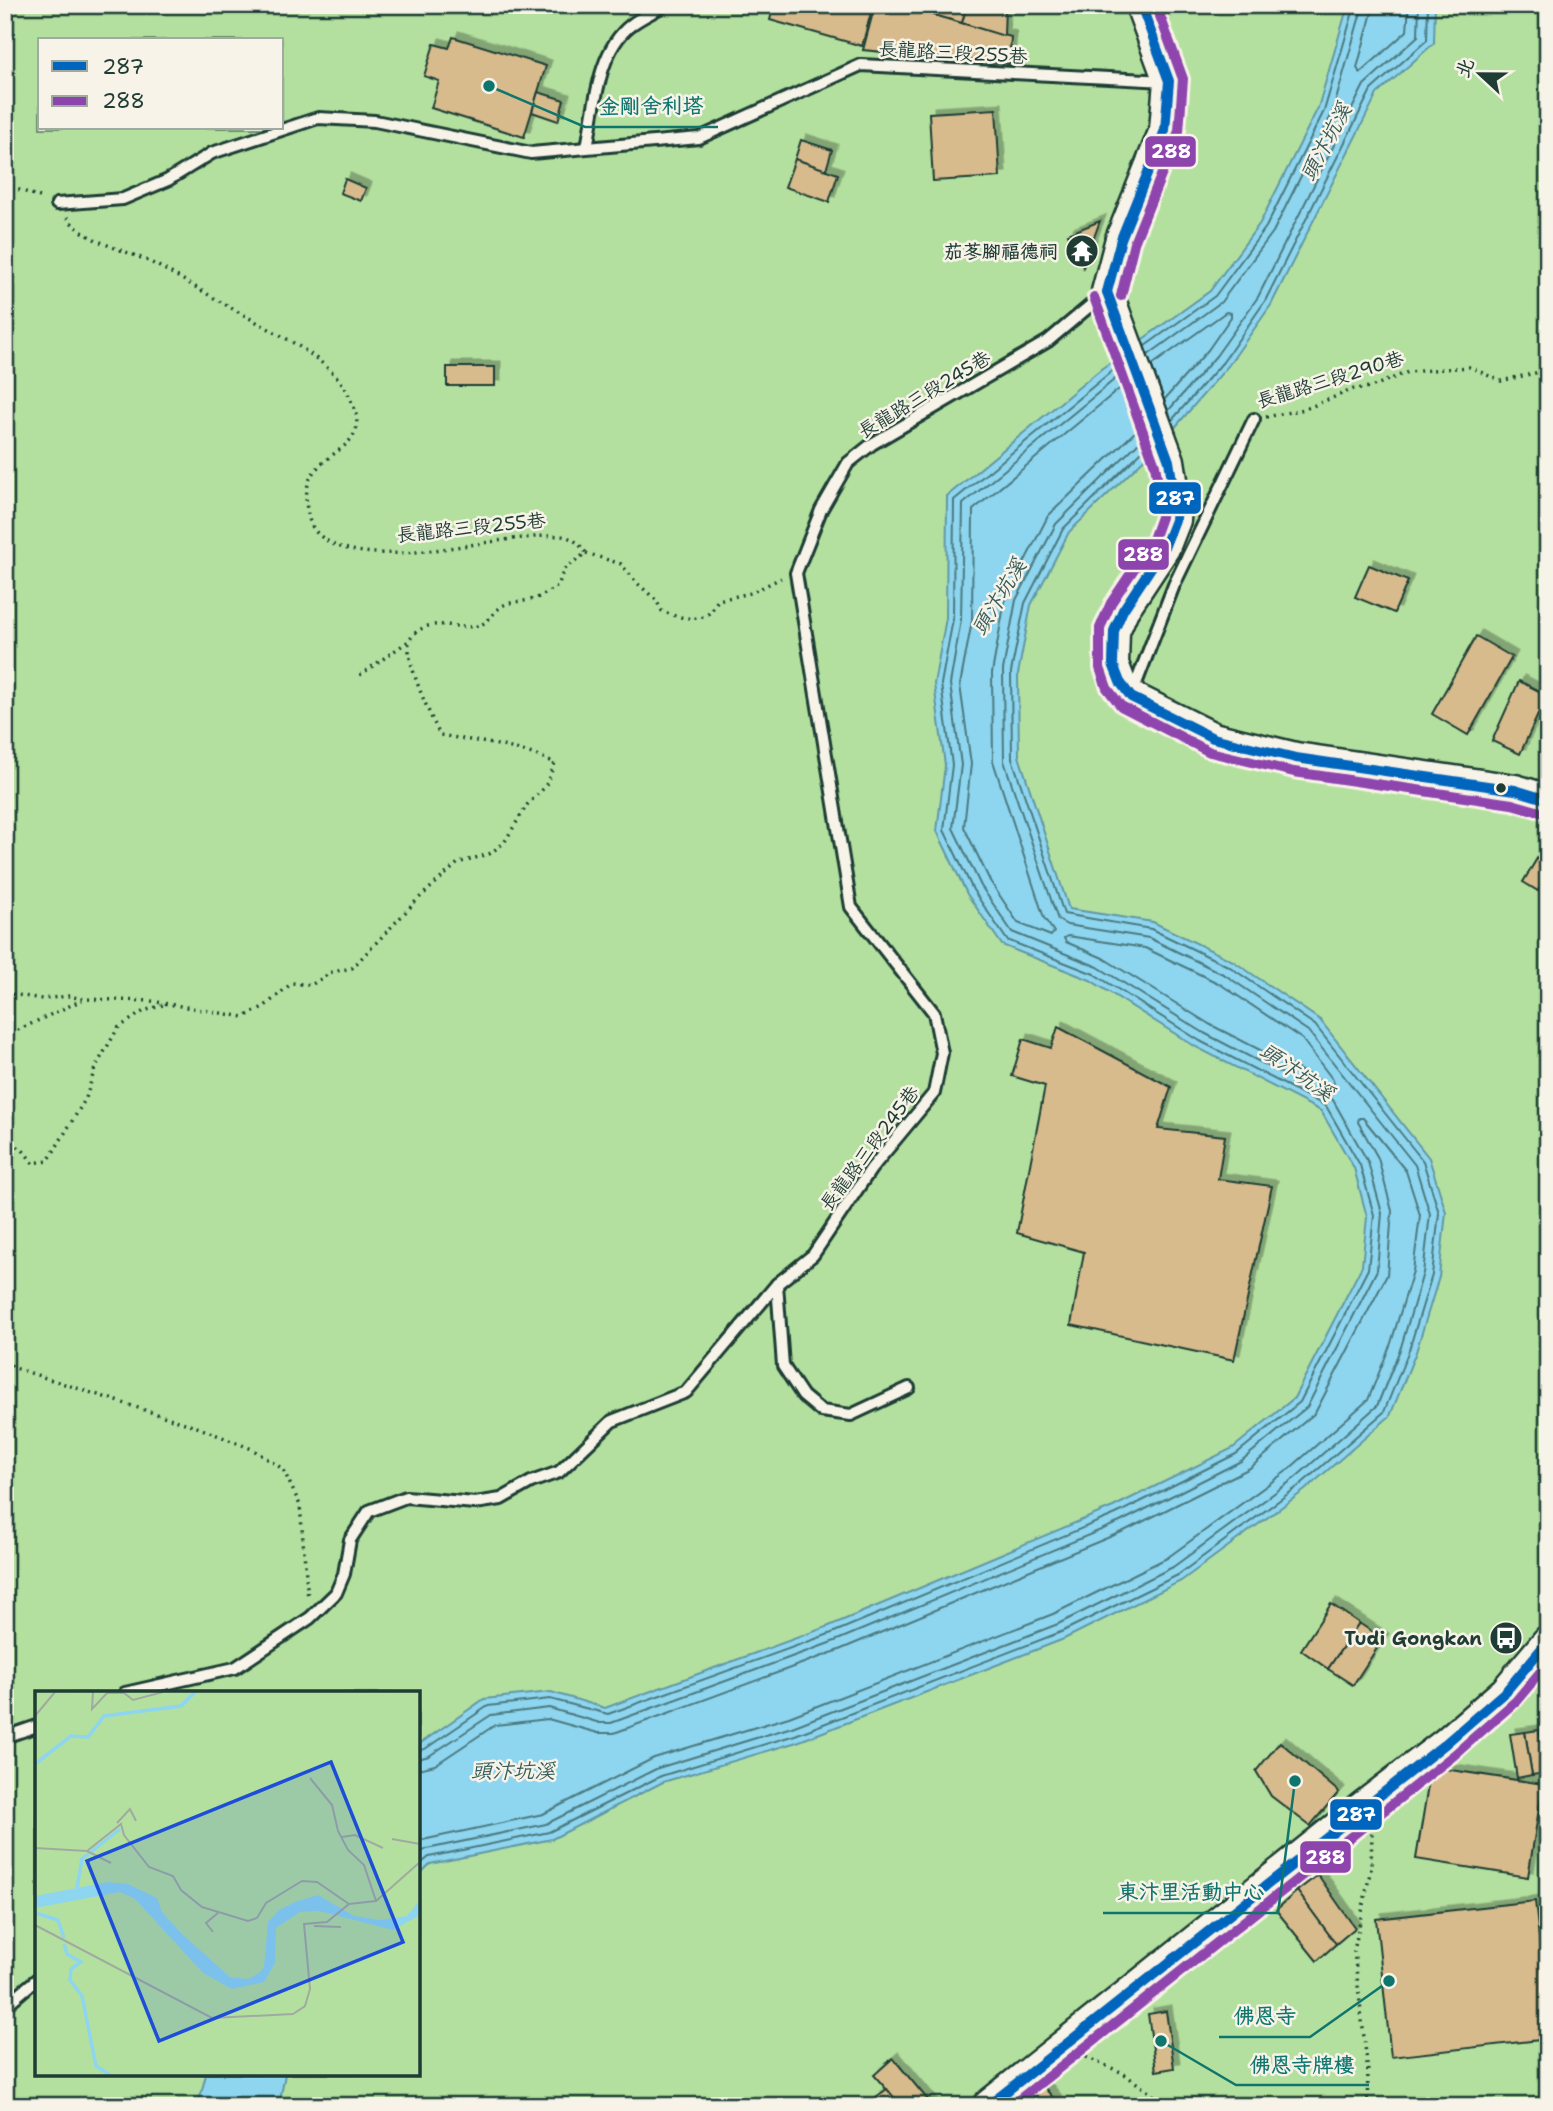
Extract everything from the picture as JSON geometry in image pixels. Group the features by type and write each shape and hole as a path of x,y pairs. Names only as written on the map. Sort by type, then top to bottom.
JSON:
{"main road":[{"path":"1141,5 1169,81 1165,130 1121,239 1107,292 1169,461 1176,505 1175,520 1164,548 1124,610 1114,631 1113,664 1120,681 1131,697 1213,738 1296,758 1515,790 1548,800"},
{"path":"988,2106 1445,1744 1506,1691 1548,1641"}],"lane":[{"path":"587,147 602,74 614,43 630,26 664,5"},
{"name":"長龍路三段255巷","path":"284,129 318,118 375,121 531,153 699,138 860,65 1169,81"},
{"name":"長龍路三段255巷","path":"57,204 123,199 168,180 212,153 282,130"},
{"name":"長龍路三段245巷","path":"134,1691 235,1668 310,1618 336,1592 344,1574 349,1540 369,1511 407,1497 475,1503 500,1499 531,1482 559,1472 612,1420 686,1392 777,1284 813,1255 871,1169 934,1093 942,1053 934,1013 851,907 796,573 821,510 848,463 872,444 1048,341 1107,292"},
{"name":"長龍路三段290巷","path":"1131,697 1174,585 1254,419"},
{"path":"777,1284 783,1366 803,1396 821,1411 851,1415 909,1388"},
{"path":"5,1737 35,1727"},
{"path":"5,2006 35,1981"}],"path":[{"name":"長龍路三段255巷","path":"5,185 57,204 72,224 96,239 151,262 302,348 336,376 346,389 359,422 355,434 314,473 306,487 309,518 316,532 330,543 346,549 394,554 499,540 563,536 578,543 586,553"},
{"name":"長龍路三段290巷","path":"1254,419 1305,409 1354,389 1371,387 1408,372 1469,367 1501,381 1548,370"},
{"path":"360,675 395,652 418,630 430,626 477,626 486,622 501,607 545,594 558,586 564,569 586,553 621,564 656,600 662,611 701,619 718,600 751,593 796,573"},
{"path":"5,993 42,999 68,996 151,1001 244,1017 265,1006 292,983 311,985 332,972 352,968 418,899 458,863 489,854 504,843 527,805 545,787 555,764 541,757 501,746 440,735 430,717 412,664 410,640"},
{"path":"5,1036 84,999"},
{"path":"5,1140 22,1149 33,1163 48,1161 86,1098 95,1068 118,1028 144,1011 166,1004"},
{"path":"5,1361 15,1368 197,1427 252,1450 283,1469 300,1505 310,1618"},
{"path":"1367,2106 1368,2071 1354,1951 1371,1868 1373,1799"},
{"path":"1063,2046 1123,2073 1168,2106"}],"green space":[{"path":"5,5 1548,5 1548,2106 5,2106"}],"water":[{"name":"頭汴坑溪","path":"1348,5 1435,5 1434,43 1377,94 1271,305 1228,366 1165,439 1069,532 1031,605 1018,674 1019,756 1069,909 1153,922 1233,961 1320,1020 1429,1158 1446,1212 1439,1277 1416,1352 1390,1416 1305,1490 1181,1581 1064,1639 797,1742 663,1782 552,1839 430,1864 420,1874 420,1744 484,1699 551,1692 605,1708 829,1626 1113,1507 1233,1448 1294,1398 1362,1266 1367,1217 1354,1168 1321,1111 1196,1047 1090,980 1002,945 967,894 937,831 945,765 934,684 946,618 947,496 1101,369 1210,291 1260,223 1318,108"},
{"path":"206,2076 285,2076 279,2106 198,2106"}],"building":[{"path":"774,5 873,5 862,46 770,20"},
{"path":"875,5 898,5 1011,37 1009,64 863,50"},
{"path":"933,5 967,5 962,23 931,14"},
{"path":"967,5 1005,5 1004,36 962,23"},
{"path":"453,37 546,66 524,137 431,108 439,81 424,76 434,44 449,48"},
{"path":"538,92 564,100 558,121 532,112"},
{"path":"996,109 1000,177 933,181 929,113"},
{"path":"801,140 832,150 826,170 795,159"},
{"path":"795,159 838,174 829,202 785,187"},
{"path":"345,179 366,188 361,201 340,193"},
{"name":"茄苳腳福德祠","path":"1100,221 1083,267 1068,234"},
{"path":"447,367 495,367 495,386 447,386"},
{"path":"1369,565 1408,581 1394,613 1355,597"},
{"path":"1476,636 1512,657 1468,735 1432,714"},
{"path":"1519,681 1547,695 1520,754 1492,741"},
{"path":"1548,840 1548,873 1538,891 1523,882"},
{"path":"1058,1027 1171,1087 1158,1129 1225,1136 1218,1179 1272,1186 1234,1360 1071,1325 1084,1252 1017,1233 1045,1086 1012,1076 1023,1039 1051,1048"},
{"path":"1331,1604 1359,1623 1328,1669 1301,1650"},
{"path":"1359,1623 1383,1639 1353,1685 1328,1669"},
{"path":"1548,1675 1548,1703 1537,1680"},
{"path":"1539,1730 1546,1773 1532,1775 1525,1732"},
{"path":"1525,1732 1532,1775 1517,1778 1510,1734"},
{"path":"1280,1742 1339,1792 1310,1826 1271,1796 1256,1771"},
{"path":"1431,1767 1543,1784 1528,1877 1416,1859"},
{"path":"1318,1875 1355,1928 1336,1944 1297,1891"},
{"path":"1297,1891 1336,1944 1317,1961 1276,1910"},
{"path":"1535,1901 1548,2039 1391,2057 1376,1919"},
{"path":"1166,2011 1174,2068 1156,2071 1148,2014"},
{"path":"893,2058 933,2106 901,2106 874,2075"},
{"path":"1039,2081 1060,2106 1010,2106"},
{"path":"887,2089 901,2106 883,2106 876,2097"}],"transit line":[{"name":"287","path":"1107,292 1121,239 1165,130 1169,81 1141,5"},
{"name":"288","path":"1121,296 1134,243 1179,131 1183,79 1156,5"},
{"name":"287","path":"1107,292 1169,461 1176,505 1175,520 1164,548 1123,610 1114,631 1113,664 1120,682 1131,697 1213,738 1296,758 1515,790 1548,800"},
{"name":"288","path":"1094,297 1155,465 1162,506 1152,542 1111,603 1100,628 1100,668 1107,688 1121,706 1210,752 1294,772 1512,804 1544,813"},
{"name":"287","path":"988,2106 1445,1744 1506,1691 1548,1641"},
{"name":"288","path":"1011,2106 1454,1755 1516,1701 1548,1663"}],"place":[{"name":"金剛舍利塔","path":"489,86"},
{"name":"茄苳腳福德祠","path":"1082,251"},
{"name":"Tudi Gongkan","path":"1506,1638"},
{"name":"東汴里活動中心","path":"1295,1781"},
{"name":"佛恩寺","path":"1389,1981"},
{"name":"佛恩寺牌樓","path":"1161,2041"}]}
